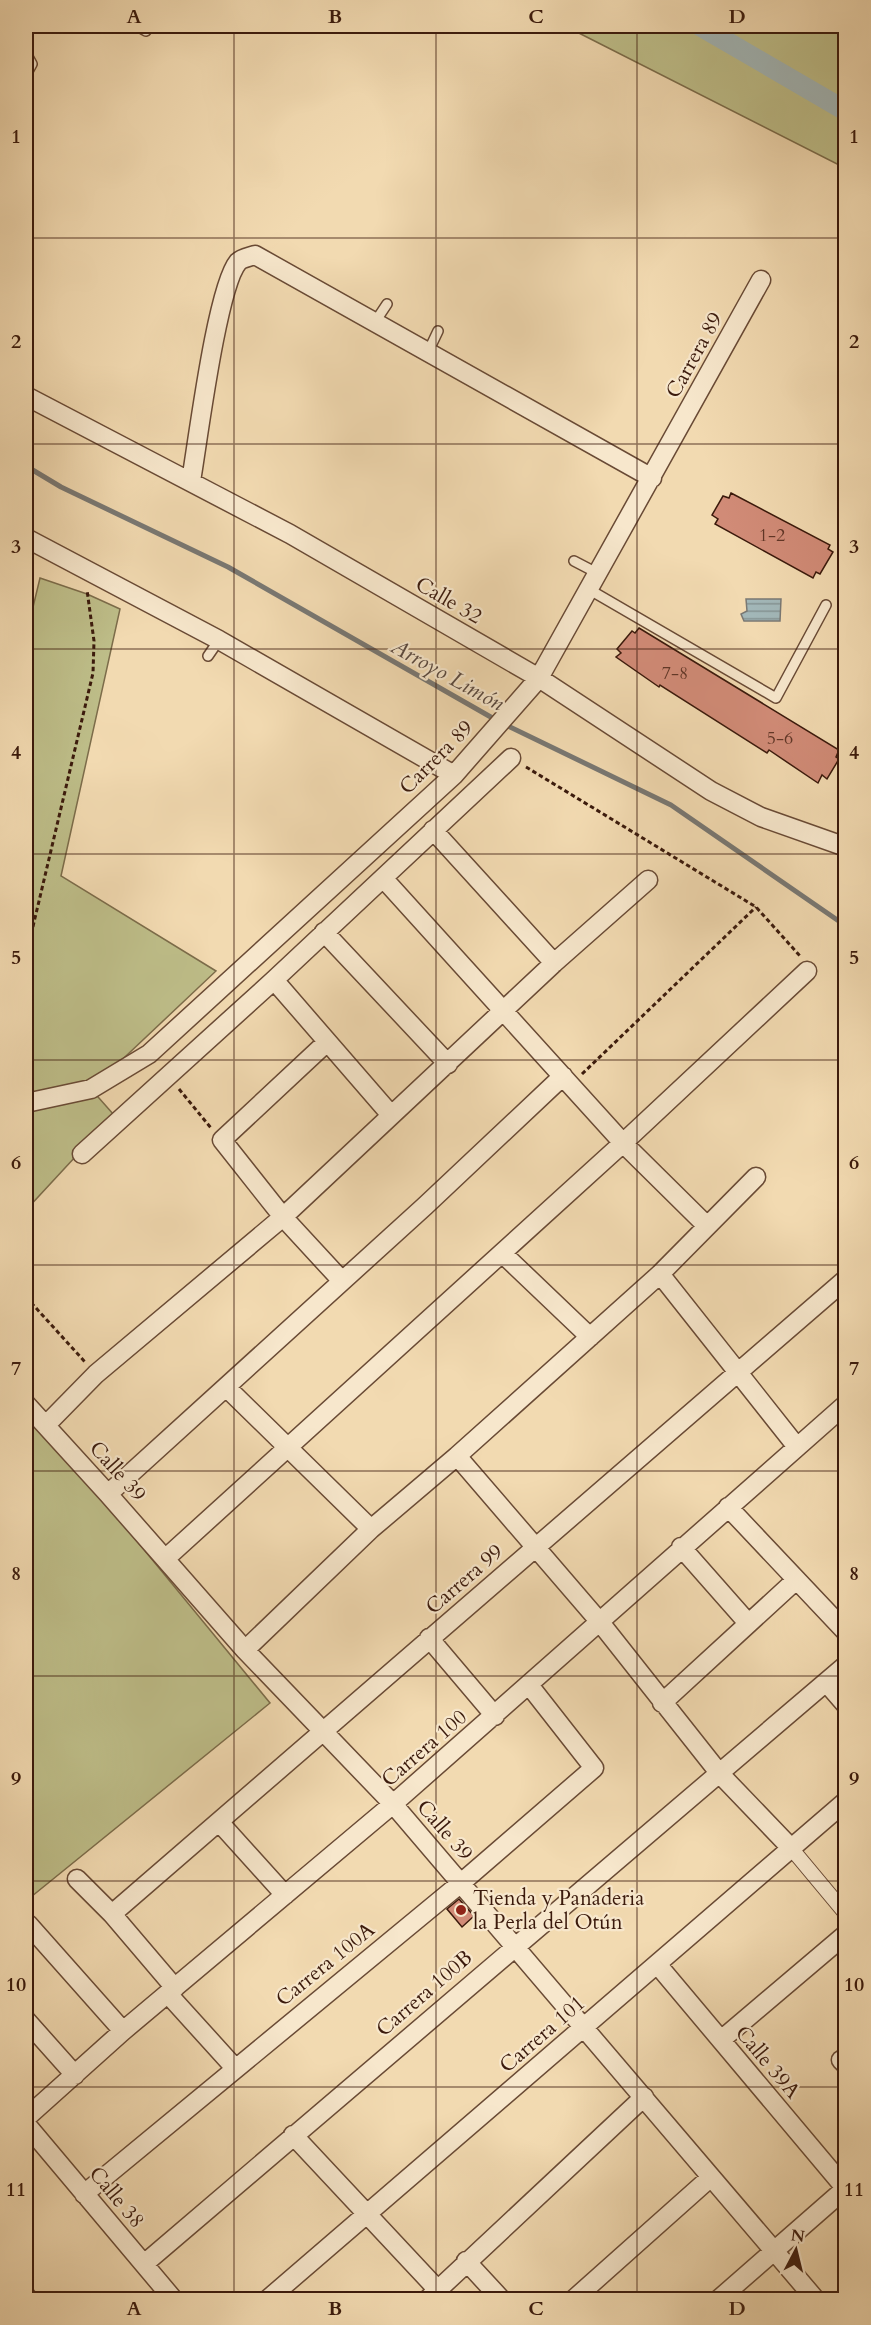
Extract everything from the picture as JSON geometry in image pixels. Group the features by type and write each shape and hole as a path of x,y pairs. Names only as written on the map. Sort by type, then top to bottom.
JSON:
{"street":[{"path":"191,481 220,312 232,272 240,260 255,255 652,478"},
{"name":"Carrera 89","path":"26,1103 91,1089 149,1054 469,759 535,683 594,582 761,279"},
{"name":"Calle 32","path":"26,396 290,534 711,791 761,817 846,847"},
{"path":"26,538 219,640 454,775"},
{"path":"82,1154 274,980 511,758"},
{"path":"433,830 554,963"},
{"path":"383,878 623,1143 706,1225"},
{"path":"46,1425 96,1374 283,1217 554,963 648,880"},
{"path":"324,932 448,1064"},
{"path":"165,1559 623,1143 807,971"},
{"path":"274,980 391,1115"},
{"path":"327,1042 222,1140 283,1217 342,1281"},
{"path":"108,1494 566,1080"},
{"path":"245,1650 371,1529 457,1456 660,1274 756,1177"},
{"path":"502,1253 590,1337"},
{"path":"660,1274 797,1447"},
{"name":"Carrera 99","path":"112,1914 220,1823 429,1638 846,1279"},
{"path":"226,1387 371,1529"},
{"name":"Calle 39","path":"26,1404 245,1650 393,1804 816,2300"},
{"name":"Carrera 100","path":"26,2118 123,2031 495,1716 681,1547 846,1404"},
{"path":"457,1456 599,1621 720,1774 791,1848 846,1914"},
{"path":"728,1507 846,1632"},
{"path":"681,1547 748,1623"},
{"path":"662,1703 796,1580"},
{"path":"429,1638 495,1716"},
{"name":"Carrera 100B","path":"144,2264 515,1945 720,1774 846,1665"},
{"path":"826,1682 846,1705"},
{"name":"Carrera 100A","path":"84,2194 461,1883 594,1768 529,1685"},
{"name":"Carrera 101","path":"267,2300 846,1801"},
{"path":"220,1823 285,1895"},
{"path":"77,1879 112,1914 171,1991 235,2068"},
{"path":"28,1924 123,2031"},
{"path":"721,2040 846,1934"},
{"name":"Calle 39A","path":"657,1964 845,2188"},
{"path":"26,2020 75,2075"},
{"path":"292,2136 368,2214 432,2294 644,2097"},
{"name":"Calle 38","path":"26,2124 174,2300"},
{"path":"573,2300 711,2177"},
{"path":"717,2300 845,2188"},
{"path":"466,2261 502,2300"},
{"path":"26,2296 29,2300"}],"lane":[{"path":"137,26 146,31"},
{"path":"26,53 32,64 26,75"},
{"path":"375,322 387,304"},
{"path":"428,352 438,331"},
{"path":"574,561 594,582 776,698 826,605"},
{"path":"208,656 219,640"}],"path":[{"path":"26,956 93,673 94,641 84,568"},
{"path":"511,758 756,907 805,962 807,971"},
{"path":"566,1080 756,907"},
{"path":"168,1076 222,1140"},
{"path":"26,1297 96,1374"}],"green space":[{"path":"565,26 845,26 845,168"},
{"path":"40,578 87,594 120,609 61,876 216,971 91,1089 114,1115 26,1210 26,636"},
{"path":"26,1406 270,1703 26,1901"}],"shaded area":[{"path":"746,599 781,599 780,621 744,621 741,614 747,611"}],"building":[{"path":"731,493 830,545 828,549 833,552 820,574 816,572 813,578 715,524 718,519 712,515 723,496 729,498"},
{"path":"639,628 839,750 836,757 839,759 827,779 822,775 818,783 769,750 767,753 660,685 659,687 616,657 621,653 617,649 632,631 635,633"},
{"name":"Tienda y Panaderia la Perla del Otún","path":"459,1899 474,1916 462,1927 447,1909"}],"waterway":[{"path":"700,26 846,111"},
{"name":"Arroyo Limón","path":"26,466 61,487 228,567 496,720"},
{"name":"Arroyo Limón","path":"504,724 671,805 846,926"}],"place":[{"name":"Tienda y Panaderia la Perla del Otún","path":"461,1910"}]}
